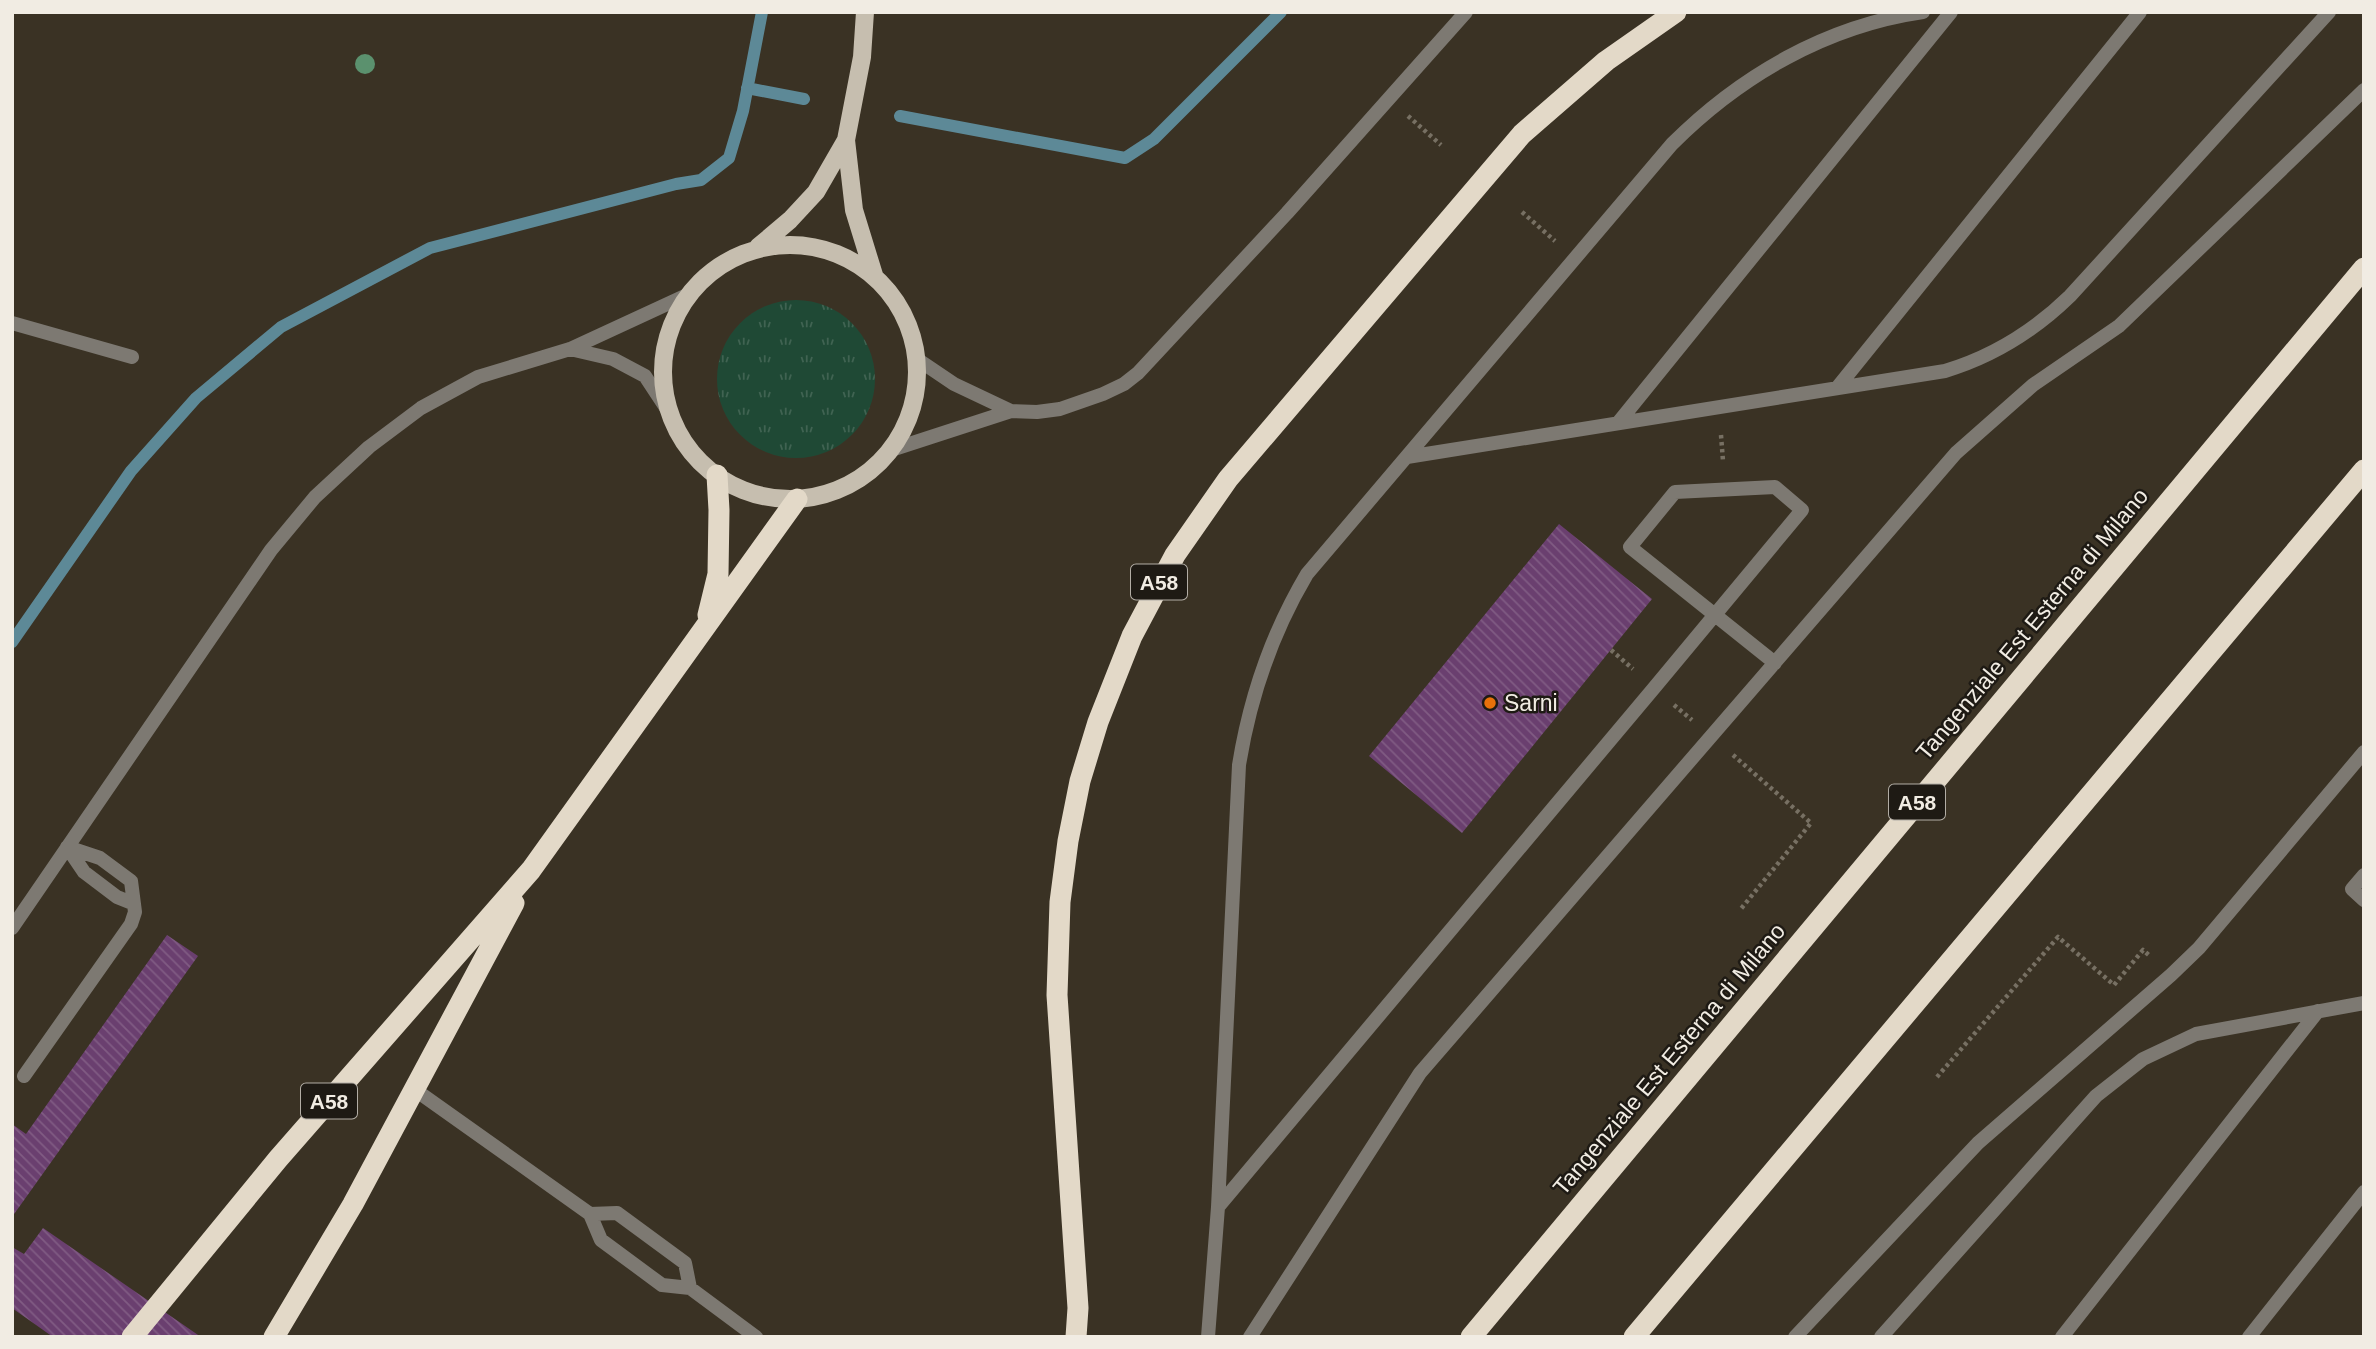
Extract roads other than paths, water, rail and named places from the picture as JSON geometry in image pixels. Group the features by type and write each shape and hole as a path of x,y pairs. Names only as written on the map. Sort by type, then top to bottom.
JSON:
{"highway":[{"name":"A58","path":"1076,1337 1078,1308 1057,995 1060,902 1068,841 1086,761 1108,693 1132,636 1175,555 1228,479 1522,134 1606,61 1676,12"},
{"name":"Tangenziale Est Esterna di Milano","path":"1471,1337 2364,268"},
{"path":"1634,1337 2364,470"},
{"name":"A58","path":"705,628 718,574 717,475"},
{"name":"A58","path":"132,1337 278,1159 531,870 797,499"},
{"name":"A58","path":"274,1337 353,1204 531,870"}],"main road":[{"path":"864,12 862,57 846,140 853,210 874,275"},
{"path":"756,249 798,244 825,249 851,259 874,275 900,307 912,332 917,359 917,387 911,413 891,450 872,470 849,485 823,495 797,499 757,494 732,485 717,475 687,445 670,414 663,383 664,351 673,321 689,294 719,266 756,249 790,220 816,192 846,140"}],"lane":[{"path":"891,450 1011,411 1060,409 1124,384 1138,373 1287,213 1466,12"},
{"path":"1208,1337 1218,1207 1239,765 1257,685 1271,647 1307,574 1574,258 1691,125 1734,89 1782,60 1832,37 1923,12"},
{"path":"1618,423 1951,12"},
{"path":"1837,388 2140,12"},
{"path":"1407,457 1945,371 1987,356 2026,335 2070,296 2329,12"},
{"path":"1250,1337 1420,1073 1956,453 2032,385 2119,326 2364,90"},
{"path":"12,928 271,550 315,497 369,447 421,408 478,377 570,349 689,294"},
{"path":"12,323 132,357"},
{"path":"570,349 613,359 645,376 670,414"},
{"path":"917,359 954,384 1011,411"},
{"path":"1218,1207 1654,688 1715,615 1802,510 1776,487 1675,492 1630,547 1715,615 1775,663"},
{"path":"1796,1337 1978,1143 2171,975 2199,947 2364,752"},
{"path":"67,848 83,872 117,897 132,903"},
{"path":"24,1076 131,924 135,912 131,881 100,858 67,848"},
{"path":"2364,875 2352,890 2364,900"},
{"path":"1881,1337 2091,1101 2130,1067 2162,1048 2196,1034 2364,1003"},
{"path":"2062,1337 2318,1011"},
{"path":"414,1089 590,1214 601,1240 662,1285 690,1288 756,1337"},
{"path":"2249,1337 2364,1192"},
{"path":"590,1214 617,1213 685,1263 690,1288"}],"waterway":[{"path":"12,642 131,471 196,398 281,327 430,248 676,184 701,180 729,158 743,111 762,12"},
{"path":"900,116 1125,158 1154,139 1281,12"},
{"path":"747,88 804,99"}],"place":[{"name":"Sarni","path":"1490,703"}]}
